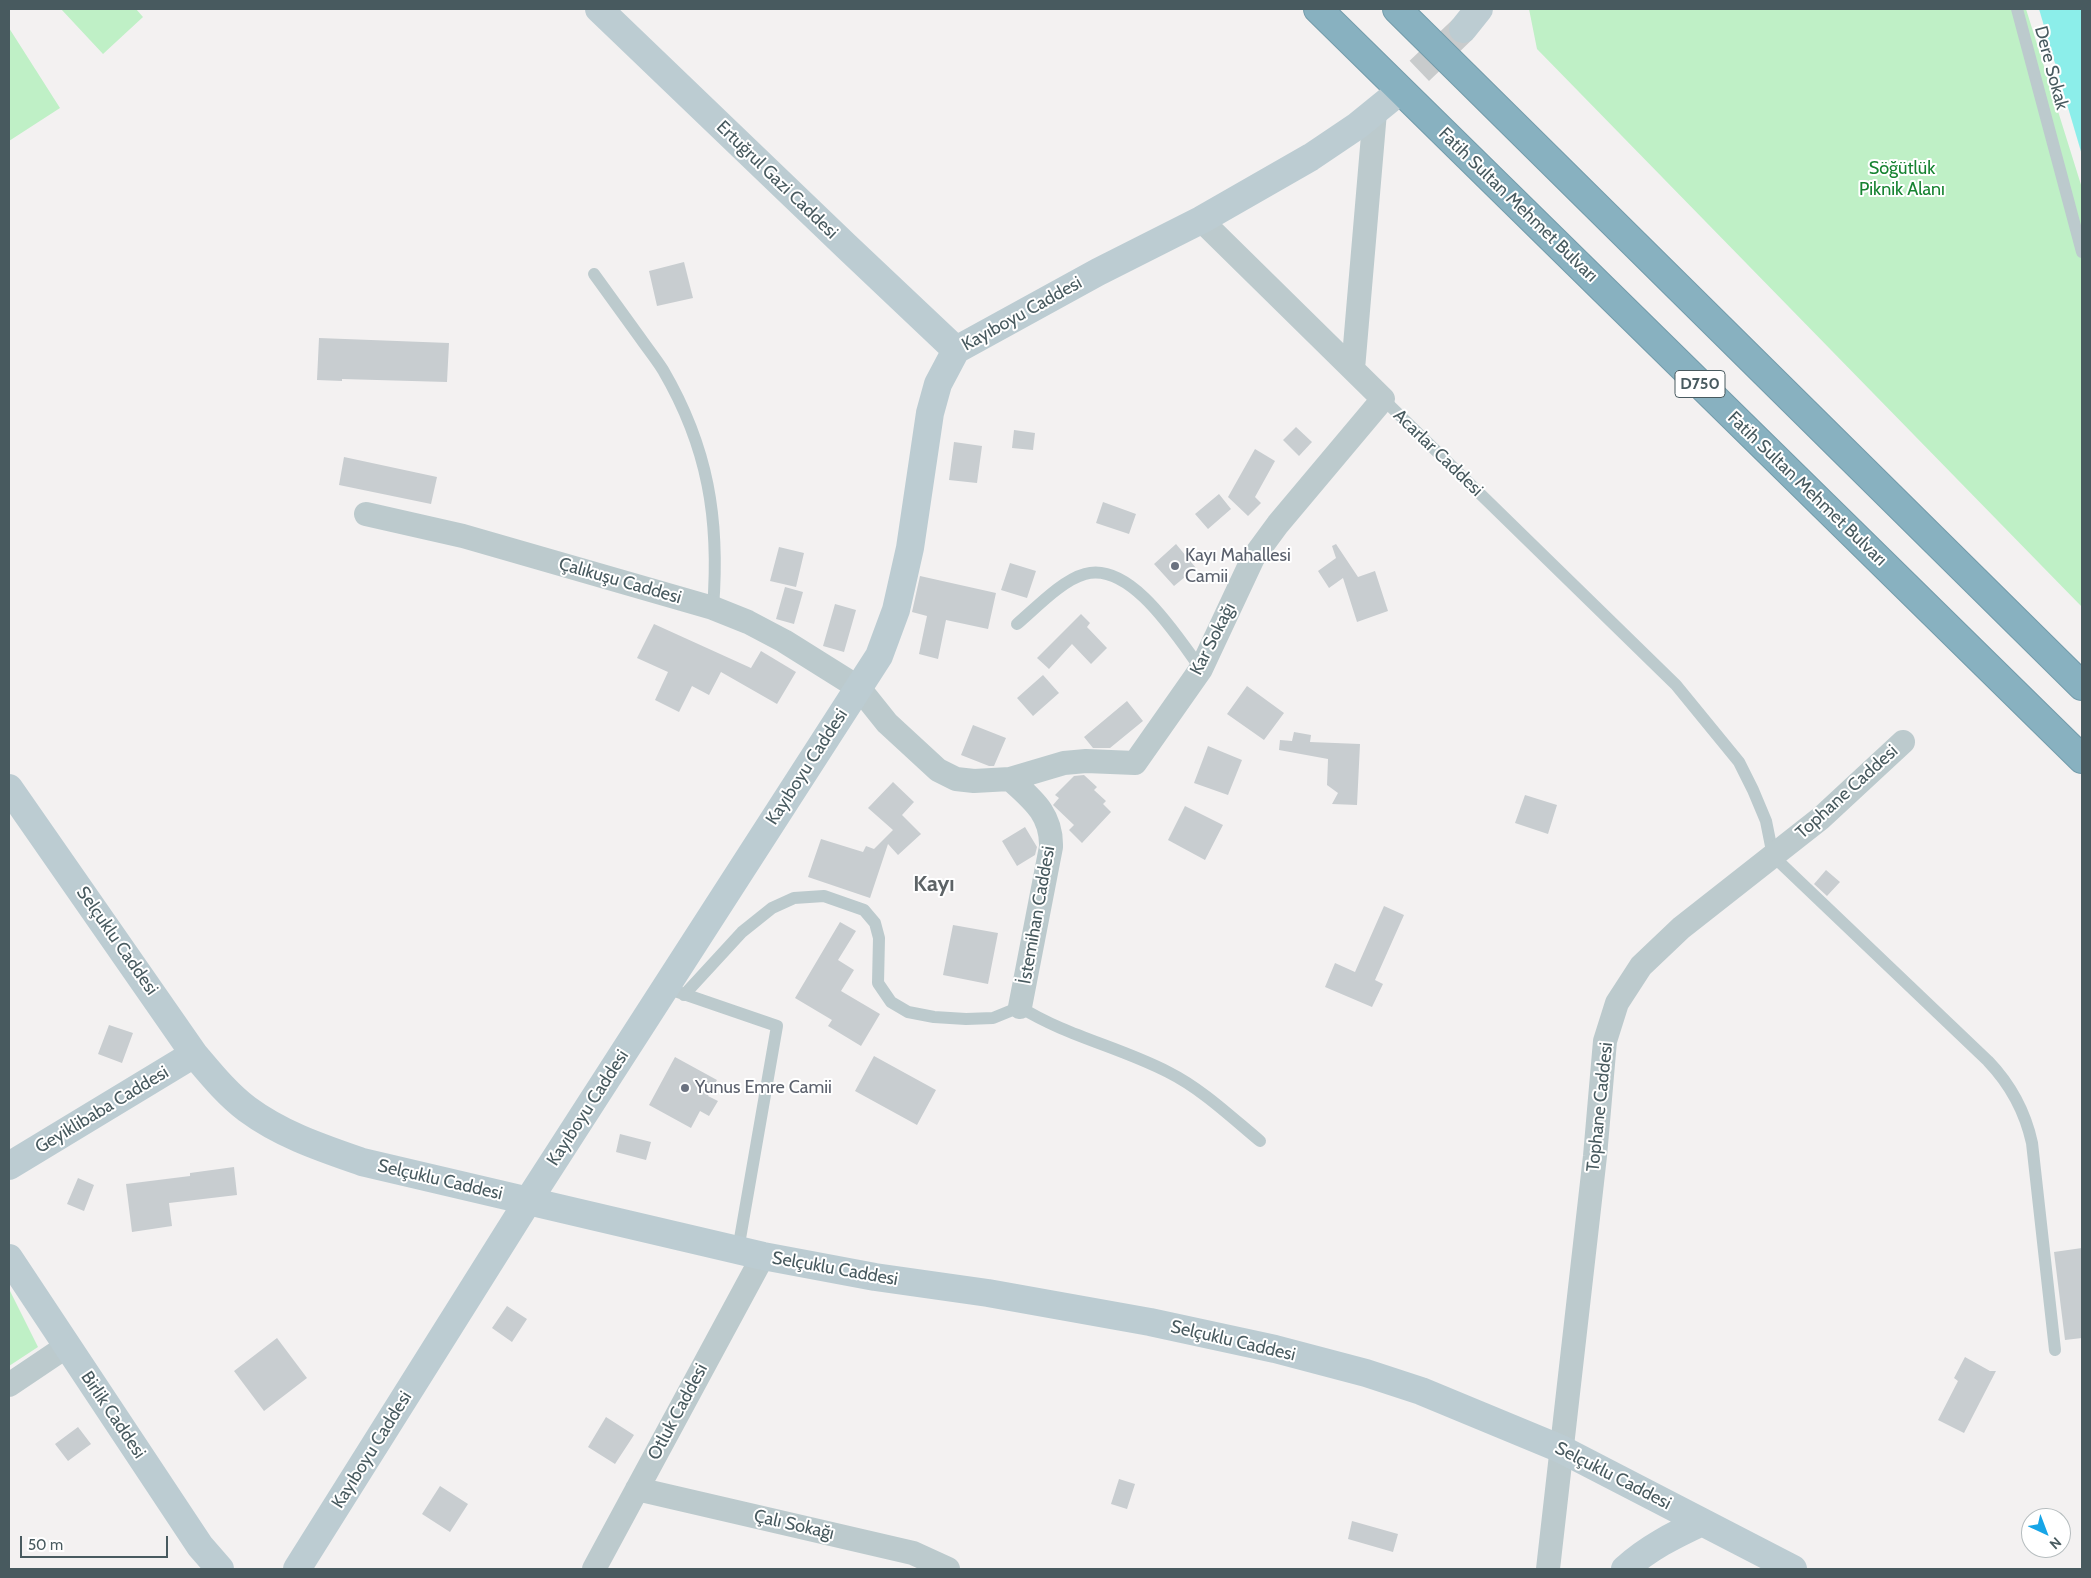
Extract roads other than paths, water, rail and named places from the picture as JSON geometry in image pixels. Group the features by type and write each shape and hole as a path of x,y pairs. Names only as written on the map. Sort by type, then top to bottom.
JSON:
{"highway":[{"name":"Fatih Sultan Mehmet Bulvarı","path":"1318,9 2082,759"},
{"path":"1397,9 2082,686"}],"street":[{"name":"Ertuğrul Gazi Caddesi","path":"599,9 838,240 956,350"},
{"name":"Kayıboyu Caddesi","path":"297,1569 528,1202 675,991 879,656 896,610 910,548 930,414 938,384 956,350 1098,272 1201,220 1310,157 1357,126 1382,106"},
{"path":"1353,369 1382,106"},
{"name":"Acarlar Caddesi","path":"1201,220 1384,399"},
{"name":"Kar Sokağı","path":"1135,763 1200,669 1253,558 1278,524 1384,399"},
{"name":"Çalıkuşu Caddesi","path":"366,514 463,536 713,608 748,622 784,641 859,688 887,723 938,770 956,779 974,781 1010,779 1064,763 1086,761 1135,763"},
{"name":"Tophane Caddesi","path":"1548,1569 1595,1156 1605,1041 1617,1003 1641,966 1681,928 1821,818 1903,742"},
{"name":"İstemihan Caddesi","path":"1010,779 1036,802 1052,833 1051,847 1020,1007"},
{"name":"Selçuklu Caddesi","path":"9,788 194,1054 220,1085 247,1109 304,1142 362,1162 750,1253 875,1278 988,1293 1150,1322 1275,1349 1366,1373 1421,1390 1561,1448 1793,1569"},
{"name":"Geyiklibaba Caddesi","path":"9,1166 194,1054"},
{"name":"Otluk Caddesi","path":"594,1569 637,1489 750,1253"},
{"name":"Birlik Caddesi","path":"10,1262 200,1546 220,1569"},
{"path":"9,1385 67,1346"},
{"name":"Çalı Sokağı","path":"637,1489 913,1553 948,1569"},
{"path":"1625,1569 1662,1541 1702,1522"}],"lane":[{"name":"Dere Sokak","path":"2017,9 2082,252"},
{"path":"594,274 662,370 696,439 710,496 715,538 716,573 713,608"},
{"name":"Acarlar Caddesi","path":"1384,399 1676,685 1739,762 1766,822 1773,856"},
{"path":"1017,624 1069,582 1086,574 1107,574 1123,581 1146,598 1200,669"},
{"path":"1773,856 1988,1061 2000,1073 2018,1100 2032,1143 2055,1350"},
{"path":"750,1253 777,1026 675,991 772,908 794,898 824,896 864,910 875,923 879,938 878,983 891,1002 908,1012 934,1017 993,1018 1020,1007 1041,1020 1132,1055 1195,1087 1260,1141"}],"water":[{"path":"2039,9 2082,9 2082,155"}],"tunnel":[{"path":"1389,100 1463,29"}],"place":[{"name":"Kayı Mahallesi Camii","path":"1175,566"},
{"name":"Yunus Emre Camii","path":"685,1088"}],"district":[{"name":"Kayı","path":"934,885"}],"park label":[{"name":"Söğütlük Piknik Alanı","path":"1902,179"}]}
